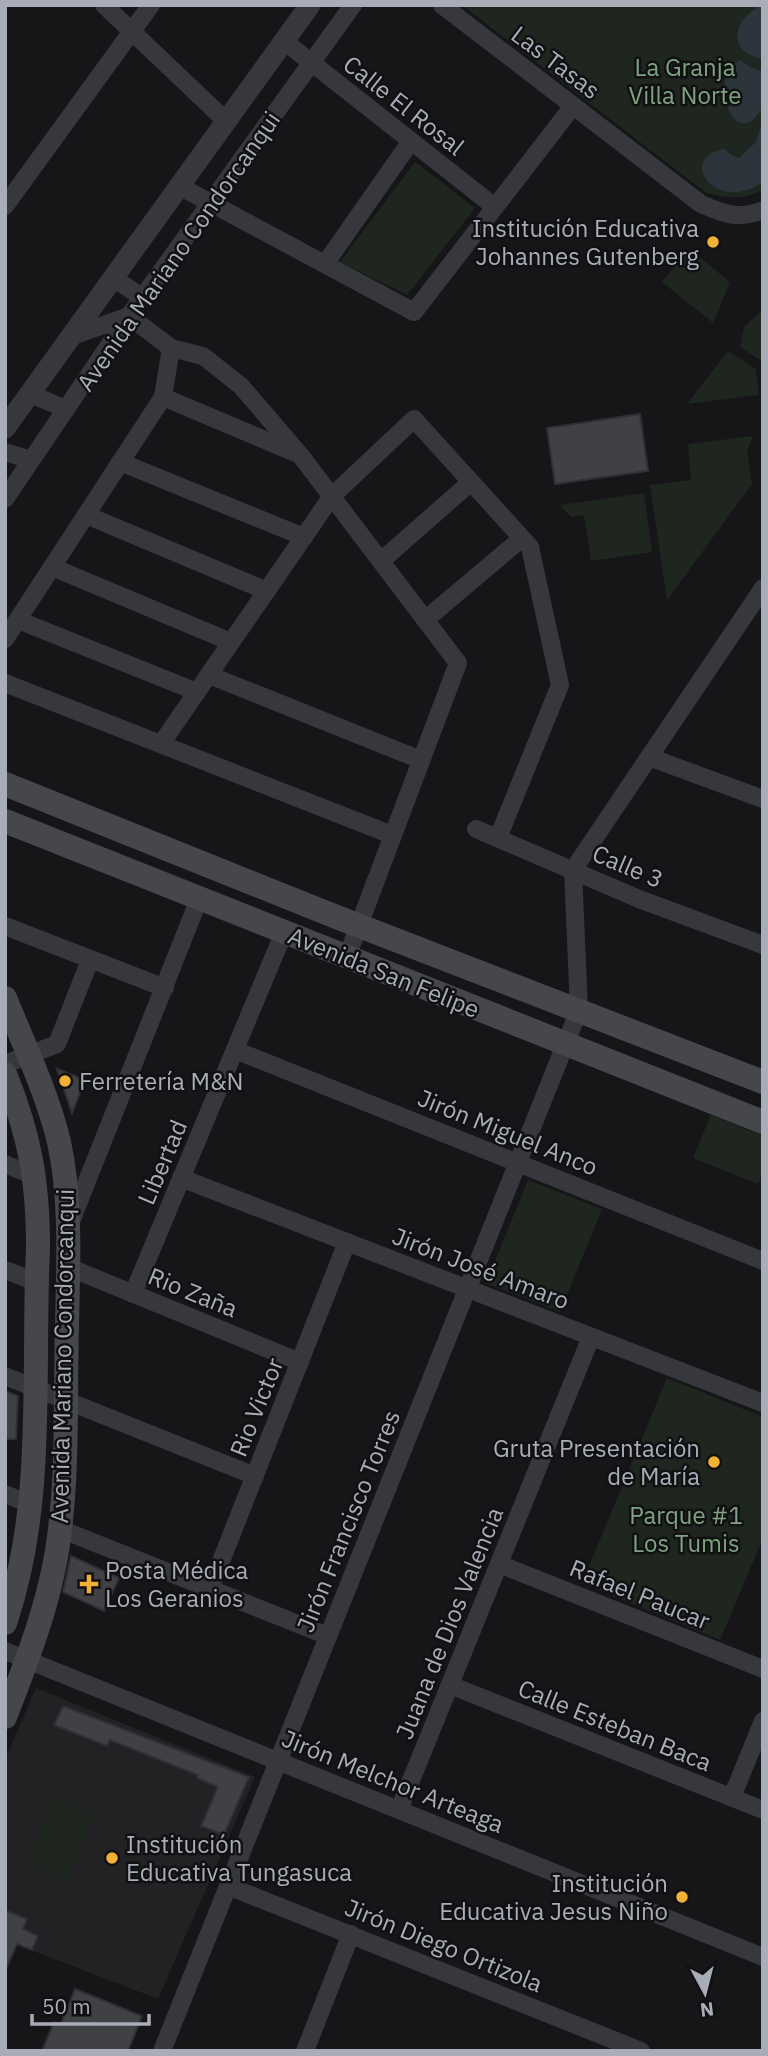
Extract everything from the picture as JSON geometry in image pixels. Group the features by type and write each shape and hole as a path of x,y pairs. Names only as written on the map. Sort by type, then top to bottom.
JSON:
{"main road":[{"name":"Avenida San Felipe","path":"5,784 763,1082"},
{"name":"Avenida San Felipe","path":"5,821 763,1122"},
{"name":"Avenida Mariano Condorcanqui","path":"5,998 48,1105 59,1142 66,1187 68,1231 60,1529 50,1586 16,1656 5,1717"},
{"name":"Avenida Mariano Condorcanqui","path":"5,1074 29,1139 38,1209 30,1504 16,1587 6,1620"}],"street":[{"path":"104,5 226,121"},
{"path":"5,206 151,5"},
{"name":"Avenida Mariano Condorcanqui","path":"5,428 310,5"},
{"name":"Avenida Mariano Condorcanqui","path":"5,499 129,316 353,5"},
{"name":"Las Tasas","path":"442,5 701,204 724,214 755,213"},
{"name":"Calle El Rosal","path":"284,41 495,207"},
{"path":"179,186 414,312 573,106"},
{"path":"325,264 411,141"},
{"path":"113,278 142,298"},
{"path":"72,336 129,316 171,348 203,356 242,386 301,456 458,663 347,957"},
{"path":"5,639 163,397 171,348"},
{"path":"30,394 66,409"},
{"path":"163,397 301,456"},
{"path":"161,744 332,496 414,419 530,547 560,685 498,838"},
{"path":"5,452 32,460"},
{"path":"120,462 304,537"},
{"path":"380,561 471,482"},
{"path":"86,515 267,591"},
{"path":"425,620 522,539"},
{"path":"52,567 231,642"},
{"path":"579,1010 573,870 763,588"},
{"path":"18,620 197,692"},
{"path":"209,675 421,760"},
{"path":"5,682 392,835"},
{"path":"649,757 763,799"},
{"name":"Calle 3","path":"476,829 639,899 763,945"},
{"path":"68,1231 199,899"},
{"path":"5,926 165,988"},
{"name":"Libertad","path":"133,1294 284,932"},
{"path":"5,1063 57,1044 90,960"},
{"name":"Jirón Francisco Torres","path":"162,2051 579,1010"},
{"name":"Jirón Miguel Anco","path":"235,1050 763,1261"},
{"path":"5,1164 34,1176"},
{"name":"Jirón José Amaro","path":"181,1178 763,1403"},
{"name":"Rio Victor","path":"210,1589 347,1242"},
{"name":"Rio Zaña","path":"68,1267 300,1362"},
{"path":"5,1269 37,1282"},
{"name":"Juana de Dios Valencia","path":"399,1810 591,1337"},
{"path":"5,1376 255,1476"},
{"path":"5,1494 30,1504"},
{"path":"60,1529 328,1636"},
{"name":"Rafael Paucar","path":"499,1564 763,1669"},
{"name":"Jirón Melchor Arteaga","path":"16,1656 763,1956"},
{"name":"Calle Esteban Baca","path":"450,1685 763,1810"},
{"path":"732,1797 763,1721"},
{"name":"Jirón Diego Ortizola","path":"228,1886 631,2049"},
{"path":"304,2051 351,1934"}],"shaded area":[{"path":"763,5 763,59 743,50 738,42 738,34 745,18"},
{"path":"740,60 763,71 762,108 751,121 745,123 739,122 730,112 724,89 730,67"},
{"path":"763,120 763,182 746,190 730,192 717,188 708,181 703,172 703,162 710,154 725,149 739,158 756,142"},
{"name":"Institución Educativa Tungasuca","path":"36,1688 255,1777 158,1999 5,1940 5,1760"}],"green space":[{"name":"La Granja Villa Norte","path":"462,5 763,5 763,189 735,197 706,193"},
{"path":"415,162 475,208 407,295 340,262"},
{"path":"689,249 730,282 713,323 662,282"},
{"path":"763,309 763,362 740,347 744,327"},
{"path":"728,351 756,369 759,395 687,404"},
{"path":"753,436 747,451 752,484 667,600 650,485 691,480 688,444"},
{"path":"644,493 652,552 591,561 584,515 571,517 560,505"},
{"path":"711,1115 763,1136 763,1172 758,1184 693,1158"},
{"path":"528,1180 602,1209 560,1312 486,1283"},
{"name":"Parque #1 Los Tumis","path":"667,1378 763,1417 763,1538 720,1640 582,1583"},
{"path":"53,1797 95,1814 68,1880 26,1863"}],"building":[{"path":"640,414 648,471 555,484 547,428"},
{"path":"57,1069 85,1080 72,1113"},
{"path":"5,1391 18,1396 16,1439 5,1439"},
{"name":"Posta Médica Los Geranios","path":"71,1556 119,1578 104,1611 63,1592"},
{"path":"63,1706 249,1777 224,1835 201,1826 218,1787 197,1778 198,1775 110,1740 107,1746 54,1725"},
{"path":"5,1910 27,1919 23,1929 38,1936 32,1950 17,1944 5,1971"},
{"path":"75,1989 142,2016 128,2051 42,2051 54,2022 61,2024"}],"place":[{"name":"Institución Educativa Johannes Gutenberg","path":"713,242"},
{"name":"Ferretería M&N","path":"65,1081"},
{"name":"Gruta Presentación de María","path":"714,1462"},
{"name":"Posta Médica Los Geranios","path":"89,1584"},
{"name":"Institución Educativa Tungasuca","path":"112,1858"},
{"name":"Institución Educativa Jesus Niño","path":"682,1897"}]}
